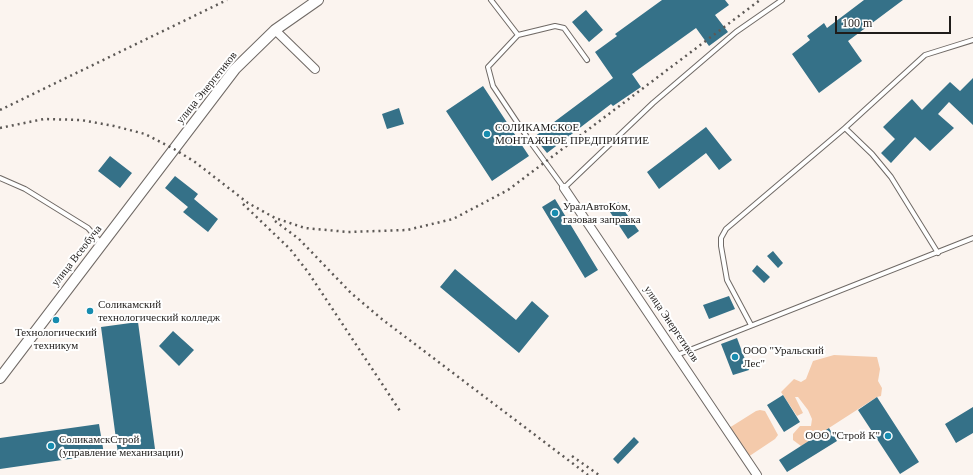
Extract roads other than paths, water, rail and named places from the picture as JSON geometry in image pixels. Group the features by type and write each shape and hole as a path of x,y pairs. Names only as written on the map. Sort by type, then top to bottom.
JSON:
{"street":[{"name":"улица Энергетиков","path":"174,149 235,69 275,30 318,0"},
{"path":"275,30 315,69"},
{"name":"улица Всеобуча","path":"0,378 174,149"},
{"name":"улица Энергетиков","path":"564,188 757,475"}],"lane":[{"path":"491,0 518,35"},
{"path":"587,60 564,28 555,26 518,35 488,67 493,86 529,140 564,188 653,103 736,32 782,0"},
{"path":"751,325 727,280 721,246 721,238 726,228 844,128 925,56 973,40"},
{"path":"844,128 872,154 891,177 938,253"},
{"path":"0,178 25,189 88,228 101,244"},
{"path":"677,355 973,238"}],"railway":[{"path":"0,110 227,0"},
{"path":"0,128 44,119 81,120 114,126 145,134 174,149 195,162 248,203 275,218 305,228 348,232 407,230 453,219 508,190 760,0"},
{"path":"243,204 290,249 308,272 400,411"},
{"path":"275,221 299,239 351,293 383,320 588,475"},
{"path":"572,456 599,475"}],"place":[{"name":"СОЛИКАМСКОЕ МОНТАЖНОЕ ПРЕДПРИЯТИЕ","path":"487,134"},
{"name":"УралАвтоКом, газовая заправка","path":"555,213"},
{"name":"Соликамский технологический колледж","path":"90,311"},
{"name":"Технологический техникум","path":"56,320"},
{"name":"ООО \"Уральский Лес\"","path":"735,357"},
{"name":"ООО \"Строй К\"","path":"888,436"},
{"name":"СоликамскСтрой (управление механизации)","path":"51,446"}]}
